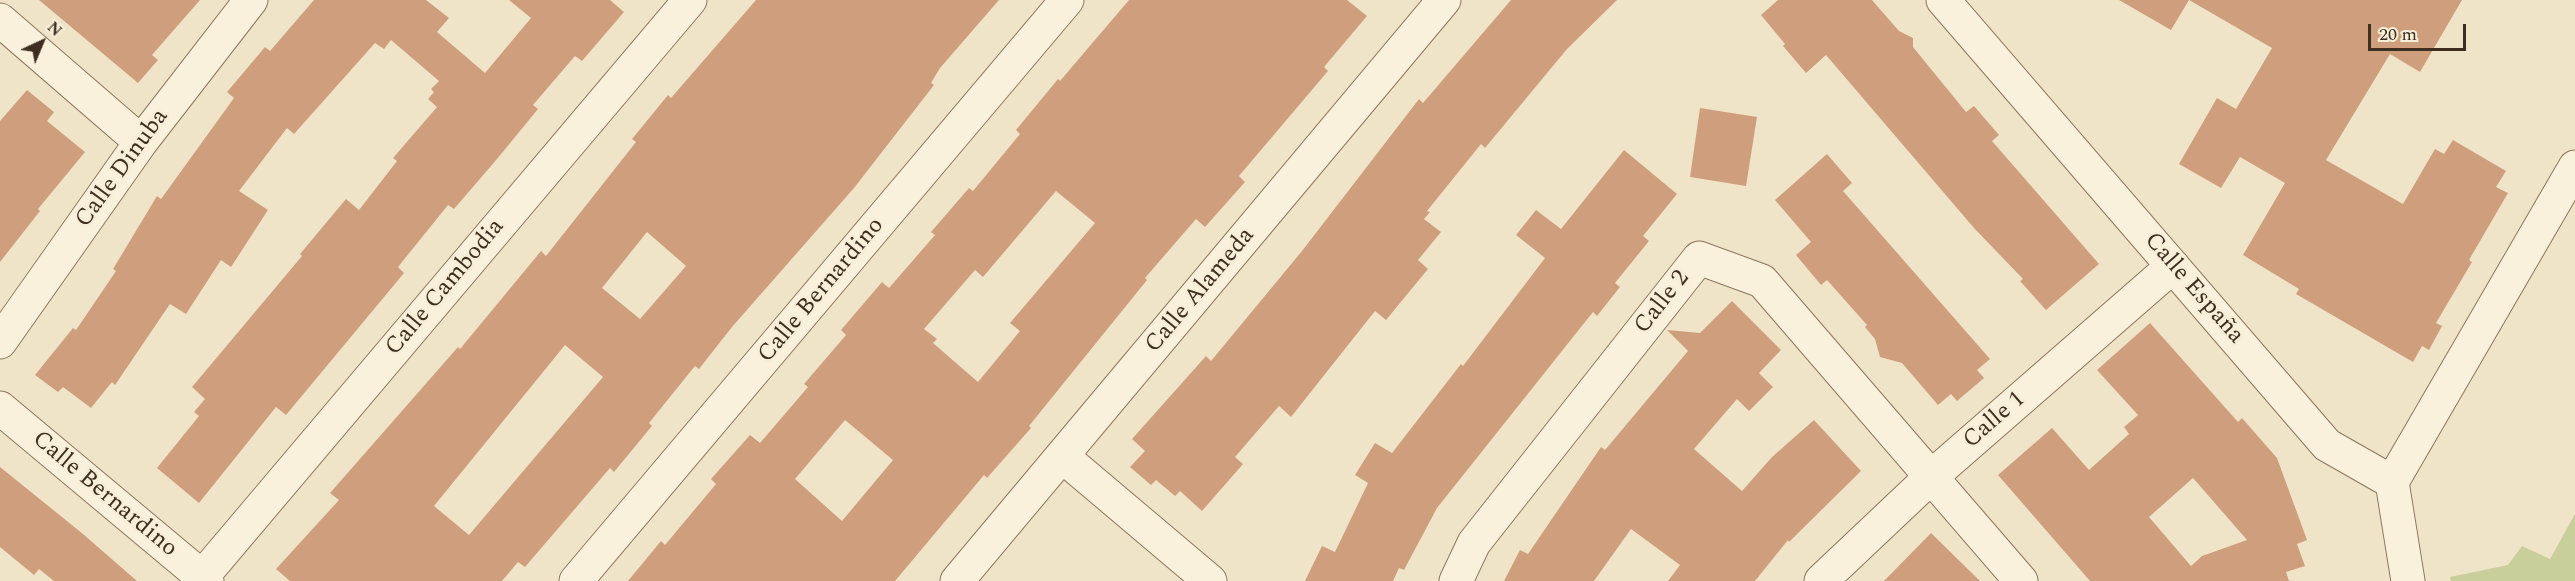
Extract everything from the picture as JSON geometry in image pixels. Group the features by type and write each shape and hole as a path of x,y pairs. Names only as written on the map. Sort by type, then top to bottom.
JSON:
{"street":[{"name":"Calle Dinuba","path":"0,342 141,142 251,0"},
{"name":"Calle Cambodia","path":"205,579 690,0"},
{"name":"Calle Bernardino","path":"576,581 1067,0"},
{"name":"Calle Alameda","path":"957,581 1444,0"},
{"name":"Calle España","path":"1943,0 2327,445 2392,482"},
{"path":"0,20 141,142"},
{"path":"2408,581 2392,482 2575,167"},
{"name":"Calle 2","path":"1456,581 1473,543 1699,258 1762,281 1931,477"},
{"name":"Calle 1","path":"1821,581 1931,477 2173,266"},
{"name":"Calle Bernardino","path":"0,408 205,579"},
{"path":"1062,456 1210,581"},
{"path":"1931,477 2021,581"}],"green space":[{"path":"2575,514 2575,581 2451,581 2450,577 2508,565 2522,546 2550,559"}],"building":[{"path":"39,0 200,0 152,55 158,60 138,83"},
{"path":"314,0 426,0 449,18 437,32 485,73 531,18 509,0 610,0 624,12 582,61 575,56 533,105 538,109 497,159 454,209 448,205 398,267 404,273 286,415 276,407 199,503 157,468 199,416 194,412 205,399 192,387 302,256 300,254 346,199 359,210 397,161 393,158 437,107 428,99 434,92 431,89 439,81 391,40 384,49 375,43 294,134 287,128 239,191 268,210 231,267 221,260 186,314 170,304 115,385 112,382 91,408 63,387 58,392 35,375 73,328 76,330 116,271 113,269 157,196 161,199 234,98 227,92 265,47 270,51"},
{"path":"756,0 999,0 940,68 931,83 934,85 854,188 732,327 699,369 695,366 649,423 652,426 614,472 610,468 525,567 518,562 502,581 290,581 276,569 339,500 330,493 458,347 460,349 541,251 546,256 636,142 632,139 668,95 671,98","holes":["647,232 686,266 640,319 602,288","565,345 603,377 469,535 434,506"]},
{"path":"1129,0 1347,0 1367,16 1324,67 1328,71 1239,176 1245,182 1205,227 1196,219 1145,278 1147,280 1029,426 1031,428 987,478 984,475 895,581 628,581 661,541 665,545 716,484 711,479 750,435 760,443 808,387 804,384 846,335 841,330 882,282 889,288 935,235 931,232 969,188 973,191 1020,134 1016,130 1058,79 1060,81","holes":["1056,191 1095,223 1010,323 1020,331 978,382 933,343 937,339 924,329 975,270 983,277","845,420 893,460 842,521 795,479"]},
{"path":"1511,0 1617,0 1567,49 1485,148 1481,144 1427,211 1430,212 1424,219 1441,232 1418,260 1428,269 1386,320 1375,311 1291,417 1279,406 1235,457 1243,464 1202,511 1180,491 1175,496 1156,480 1151,485 1130,467 1145,451 1132,439 1206,356 1211,361 1302,251 1419,99 1423,103"},
{"path":"1778,0 1872,0 1899,31 1913,38 1913,47 1966,112 1974,106 1999,135 1992,141 2099,264 2046,310 2020,281 2023,279 1974,228 1826,55 1806,73 1761,15"},
{"path":"2119,0 2189,0 2171,30"},
{"path":"2189,0 2462,0 2420,72 2390,54 2326,160 2403,204 2435,149 2444,154 2453,140 2506,171 2496,187 2508,193 2469,260 2472,262 2436,323 2442,326 2429,350 2422,346 2413,362 2296,294 2299,289 2243,255 2285,183 2240,157 2221,188 2179,164 2217,98 2236,109 2272,48"},
{"path":"27,90 54,112 47,121 85,152 38,209 40,211 0,262 0,121"},
{"path":"1700,108 1757,117 1746,186 1690,177"},
{"path":"1624,150 1677,194 1643,236 1649,241 1615,283 1620,287 1597,316 1593,312 1437,508 1404,570 1399,568 1393,581 1305,581 1322,546 1335,552 1368,483 1355,475 1375,443 1392,453 1461,364 1463,366 1545,258 1516,235 1536,210 1561,229"},
{"path":"1827,154 1852,183 1843,191 1990,359 1977,370 1984,378 1957,401 1951,394 1938,405 1902,363 1880,357 1875,339 1865,327 1867,325 1827,280 1821,285 1796,255 1811,242 1775,200"},
{"path":"1732,301 1781,350 1759,373 1773,387 1749,411 1737,399 1694,449 1742,491 1772,457 1814,420 1861,471 1789,542 1788,540 1755,581 1668,581 1680,565 1631,529 1594,581 1504,581 1520,550 1528,554 1601,447 1605,450 1688,351 1667,330 1700,333"},
{"path":"2150,323 2238,422 2242,418 2277,458 2307,540 2297,544 2305,566 2286,572 2289,581 2090,581 1998,475 2052,428 2089,470 2129,434 2124,427 2138,415 2097,370","holes":["2193,478 2247,540 2202,556 2191,566 2149,517"]},
{"path":"0,467 137,581 54,581 39,569 34,575 0,547"},
{"path":"1931,533 1980,581 1884,581"}]}
